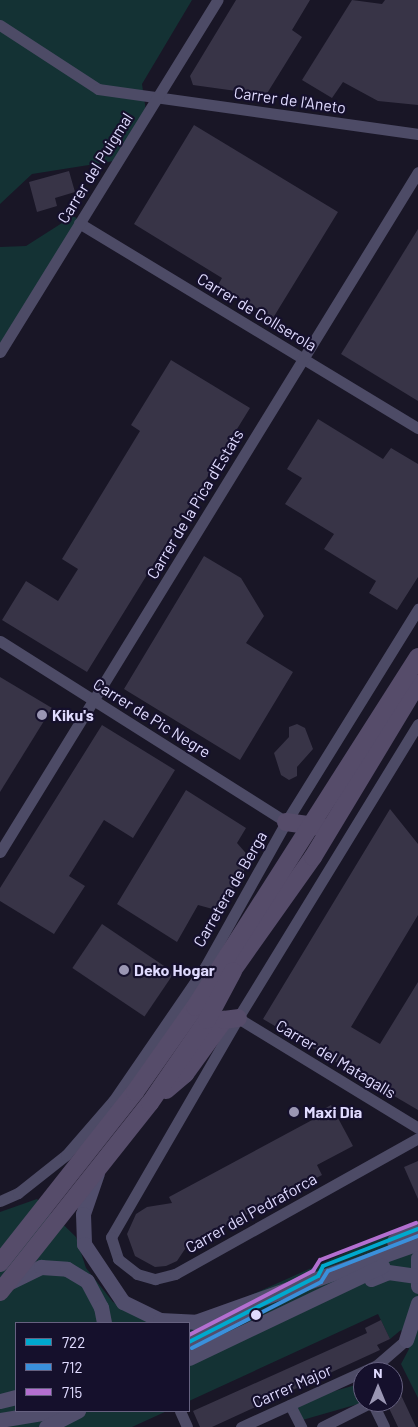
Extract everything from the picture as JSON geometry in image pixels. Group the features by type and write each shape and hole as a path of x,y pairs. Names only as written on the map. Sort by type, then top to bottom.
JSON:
{"main road":[{"path":"0,1263 135,1092 313,828 418,657"},
{"path":"2,1285 142,1099 313,857 377,747 418,683"},
{"path":"286,822 313,828 322,827 358,769 377,747"},
{"path":"274,886 294,838 286,822"},
{"path":"2,1285 150,1103 207,1020 233,971"},
{"path":"150,1103 185,1074 224,1020 238,1018"},
{"path":"99,1167 83,1214 84,1244 123,1302 160,1320 195,1322 418,1242"},
{"path":"190,1341 302,1283 418,1229"},
{"path":"190,1358 334,1290 418,1247"},
{"path":"334,1290 388,1272 416,1281 418,1258"},
{"path":"2,1285 41,1266 67,1269 87,1281 101,1307 104,1322"},
{"path":"406,1340 418,1303"},
{"path":"406,1340 418,1323"},
{"path":"0,1401 15,1397"},
{"path":"0,1408 15,1407"},
{"path":"0,1420 48,1412"},
{"path":"46,1427 76,1412"}],"street":[{"name":"Carrer del Puigmal","path":"0,352 218,0"},
{"name":"Carrer de l'Aneto","path":"0,25 98,88 418,134"},
{"name":"Carrer de la Pica d'Estats","path":"0,852 418,172"},
{"name":"Carrer de Collserola","path":"79,223 418,428"},
{"name":"Carretera de Berga","path":"0,1200 18,1193 66,1155 113,1101 205,966 286,822 418,609"},
{"name":"Carrer de Pic Negre","path":"0,641 286,822"},
{"path":"238,1018 418,724"},
{"name":"Carrer del Matagalls","path":"238,1018 418,1128"},
{"name":"Carrer del Pedraforca","path":"238,1018 112,1238 118,1259 137,1274 155,1279 175,1274 418,1138"},
{"name":"Carrer Major","path":"380,1362 406,1340"},
{"name":"Carrer Major","path":"240,1427 353,1380"},
{"path":"290,1405 301,1427"},
{"path":"180,1412 188,1427"},
{"path":"322,1427 353,1412"},
{"path":"376,1412 384,1427"}],"green space":[{"path":"0,0 192,0 142,84 146,111 114,161 32,174 0,204"},
{"path":"73,216 78,219 0,344 0,247 26,246"},
{"path":"37,1199 76,1237 86,1268 113,1302 152,1322 15,1322 15,1412 165,1412 132,1427 0,1427 0,1212"},
{"path":"418,1220 418,1398 403,1368 402,1362 409,1349 401,1330 390,1339 378,1314 190,1401 190,1323"},
{"path":"353,1386 353,1405 300,1421 295,1402"}],"building":[{"path":"236,0 310,0 292,30 302,37 266,95 193,85 190,76"},
{"path":"352,0 382,4 385,0 418,0 418,105 378,101 343,82 332,98 302,80"},
{"path":"194,125 338,212 273,318 218,285 222,278 134,224"},
{"path":"69,171 75,192 55,198 57,206 37,212 29,182"},
{"path":"418,229 418,401 341,354"},
{"path":"171,360 250,408 87,672 2,620 26,581 58,601 78,569 62,559 140,431 131,425"},
{"path":"318,419 383,459 391,448 418,464 418,577 397,610 369,593 376,581 324,549 334,534 285,504 302,478 287,469"},
{"path":"204,556 241,578 264,616 246,643 293,672 240,760 124,689"},
{"path":"0,677 52,708 0,792"},
{"path":"297,724 305,728 313,749 297,767 297,776 289,780 281,775 274,753 289,737 289,727"},
{"path":"102,725 175,770 133,838 104,820 69,876 85,886 54,934 0,901 0,888"},
{"path":"186,790 246,828 237,843 251,859 220,911 198,905 177,942 117,904"},
{"path":"390,809 418,844 418,915 351,1027 380,1044 418,982 418,1110 263,1019"},
{"name":"Deko Hogar","path":"102,924 174,973 144,1017 72,968"},
{"path":"331,1105 353,1146 317,1165 322,1175 187,1246 177,1261 166,1266 155,1267 135,1256 127,1234 136,1214 147,1207 172,1203 169,1197 314,1119 313,1115"},
{"path":"418,1161 418,1199 404,1167"},
{"path":"381,1320 390,1339 377,1345 380,1350 212,1427 200,1427 193,1411 367,1333 365,1328"},
{"path":"403,1399 416,1427 398,1427 391,1412 403,1412"}],"transit line":[{"name":"715","path":"190,1334 313,1271 320,1260 416,1223"},
{"name":"722","path":"190,1341 318,1276 323,1266 418,1229"},
{"name":"712","path":"192,1348 321,1282 328,1271 418,1236"}],"place":[{"name":"Kiku's","path":"42,715"},
{"name":"Deko Hogar","path":"124,970"},
{"name":"Maxi Dia","path":"294,1112"}]}
